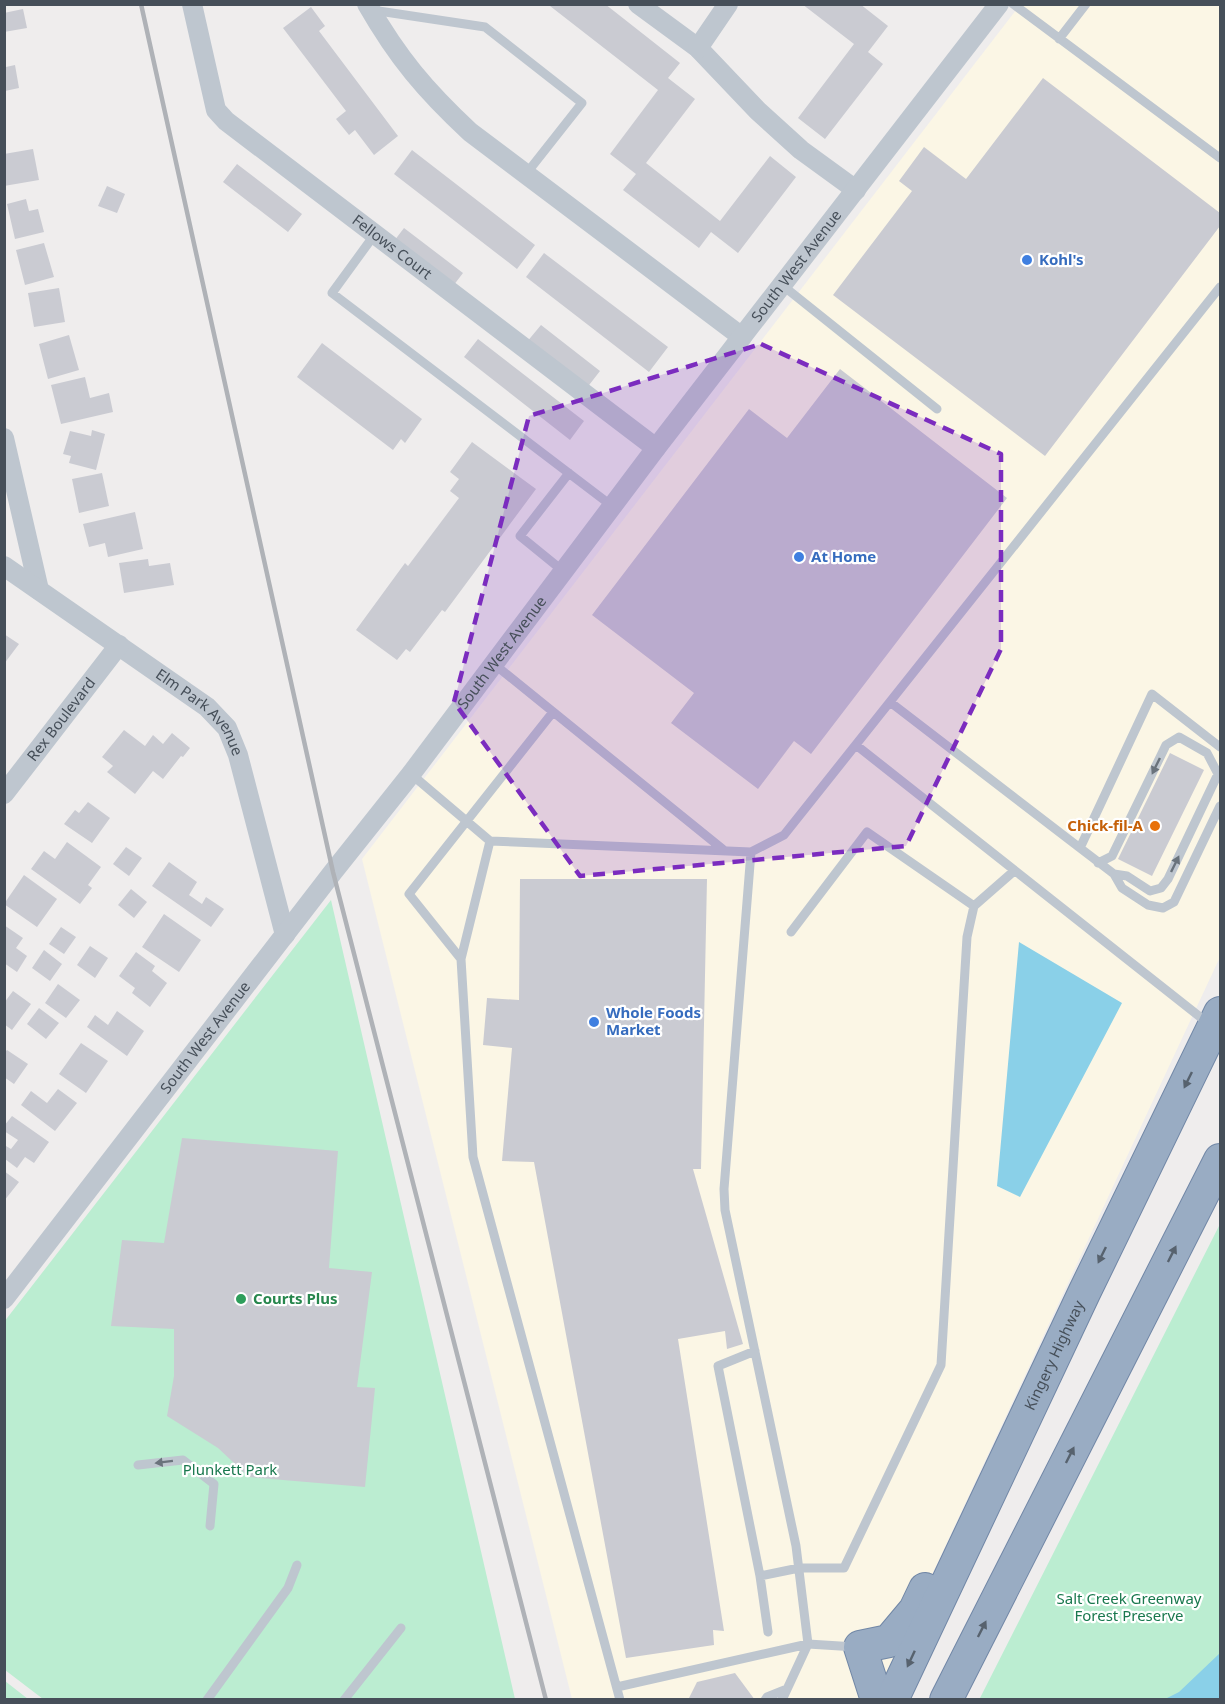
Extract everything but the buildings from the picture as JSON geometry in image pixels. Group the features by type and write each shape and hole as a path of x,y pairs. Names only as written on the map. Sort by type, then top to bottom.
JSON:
{"highway":[{"name":"Kingery Highway","path":"892,1700 1029,1408 1218,1024"},
{"path":"946,1700 1221,1160"},
{"path":"877,1700 860,1647 889,1641 915,1610 977,1478 1029,1408"}],"street":[{"name":"Fellows Court","path":"192,4 216,110 226,121 656,448"},
{"path":"639,4 698,48 758,111 793,142 856,190"},
{"path":"698,48 728,4"},
{"name":"South West Avenue","path":"4,1299 411,774 656,448 999,4"},
{"path":"369,7 386,38 408,69 470,132 742,337"},
{"path":"4,438 39,590"},
{"name":"Elm Park Avenue","path":"4,566 207,707 227,728 238,755 285,935"},
{"name":"Rex Boulevard","path":"4,794 119,645"}],"lane":[{"path":"1013,4 1221,158"},
{"path":"1059,39 1086,4"},
{"path":"369,7 485,27 582,103 526,174"},
{"path":"375,234 332,293 612,506"},
{"path":"782,285 937,409"},
{"path":"411,774 490,841 751,852 783,836 1221,287"},
{"path":"564,571 520,536 569,473"},
{"path":"494,664 725,851"},
{"path":"1080,848 1152,694 1221,747"},
{"path":"890,702 1114,874 1122,888 1148,905 1163,908 1174,902 1221,806"},
{"path":"461,959 409,894 553,712"},
{"path":"1098,862 1112,856 1166,745 1179,737 1207,753 1218,774 1161,888 1150,891 1127,876 1114,874"},
{"path":"856,745 1014,871 1218,1024"},
{"path":"791,932 867,832 974,906"},
{"path":"490,841 461,959 473,1156 620,1700"},
{"path":"751,852 724,1190 725,1210 792,1523 808,1644 782,1700"},
{"path":"760,1576 799,1568 844,1568 941,1365 967,937 974,906 1014,871"},
{"path":"755,1351 718,1366 760,1576 768,1632"},
{"path":"138,1465 183,1460 214,1484 210,1526"},
{"path":"207,1700 288,1588 297,1565"},
{"path":"344,1700 401,1628"},
{"path":"617,1687 808,1644 860,1647"},
{"path":"765,1700 787,1689"}],"highlighted area":[{"path":"761,344 1001,454 1001,649 906,846 580,876 454,702 529,416"}],"shaded area":[{"path":"1020,5 1220,5 1220,957 874,1699 572,1699 362,859"}],"green space":[{"name":"Plunkett Park","path":"331,900 515,1699 43,1699 5,1670 4,1322"},
{"name":"Salt Creek Greenway Forest Preserve","path":"1220,1224 1220,1699 979,1700"},
{"path":"5,1681 28,1699 5,1699"}],"water":[{"path":"1019,942 1122,1003 1020,1197 997,1186"},
{"path":"1220,1653 1220,1699 1165,1699 1179,1692"}],"railway":[{"path":"141,4 333,872 546,1700"}],"place":[{"name":"Kohl's","path":"1027,260"},
{"name":"At Home","path":"799,557"},
{"name":"Chick-fil-A","path":"1155,826"},
{"name":"Whole Foods Market","path":"594,1022"},
{"name":"Courts Plus","path":"241,1299"}]}
